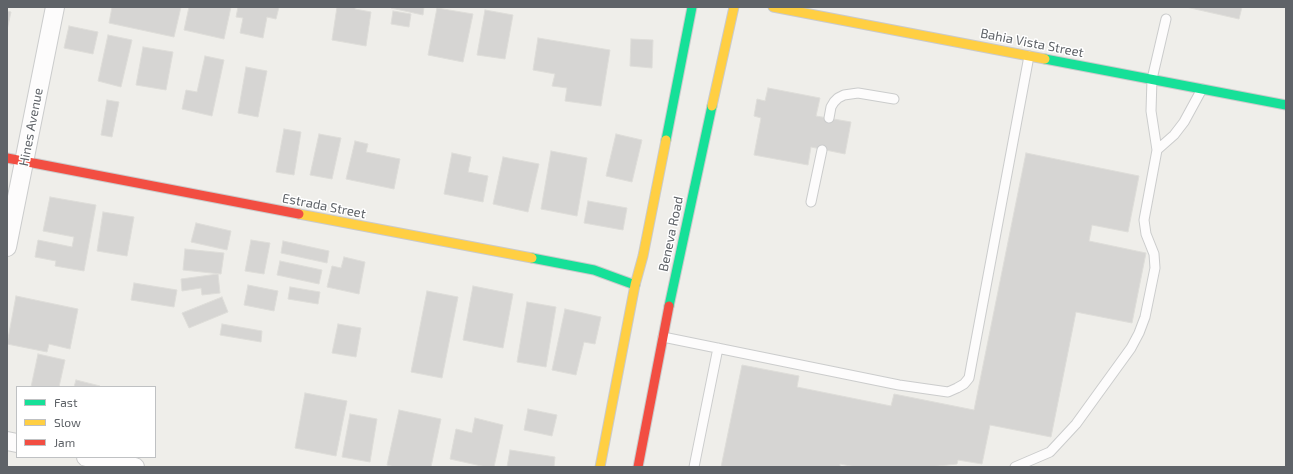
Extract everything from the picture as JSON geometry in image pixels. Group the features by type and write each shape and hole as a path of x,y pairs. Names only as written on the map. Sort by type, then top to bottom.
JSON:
{"street":[{"name":"Hines Avenue","path":"7,247 16,160 55,7"},
{"name":"Beneva Road","path":"600,467 635,285 643,256 692,7"},
{"name":"Beneva Road","path":"638,467 663,337 734,7"},
{"name":"Bahia Vista Street","path":"773,7 841,17 1030,56 1286,105"},
{"name":"Estrada Street","path":"16,160 594,270 635,285"},
{"path":"91,458 134,467"}],"lane":[{"path":"1015,467 1050,452 1076,424 1131,348 1145,317 1155,268 1154,254 1146,234 1144,220 1158,150 1151,111 1152,79 1166,19"},
{"path":"663,337 934,391 948,392 964,384 969,378 1030,56"},
{"path":"1158,150 1174,135 1184,122 1202,89"},
{"path":"829,118 831,107 834,102 844,95 858,94 894,99"},
{"path":"811,202 822,150"},
{"path":"694,467 718,348"}],"building":[{"path":"112,7 181,7 174,37 109,23"},
{"path":"189,7 231,7 224,39 184,30"},
{"path":"238,7 279,7 276,19 267,17 263,38 240,33 243,18 236,17"},
{"path":"337,7 355,7 355,9 371,12 366,46 332,40"},
{"path":"391,7 424,7 423,15"},
{"path":"1186,7 1242,7 1239,19"},
{"path":"437,8 473,14 463,62 428,55"},
{"path":"485,10 513,15 505,59 477,55"},
{"path":"7,11 11,12 7,30"},
{"path":"393,11 411,14 409,27 391,24"},
{"path":"69,26 98,32 93,54 64,48"},
{"path":"108,35 132,40 121,87 98,81"},
{"path":"538,38 610,50 601,106 565,101 567,88 552,86 555,74 533,70"},
{"path":"631,39 653,40 652,68 630,66"},
{"path":"143,47 173,52 166,90 136,85"},
{"path":"205,56 224,60 212,116 182,109 186,90 197,92"},
{"path":"246,67 267,71 258,117 238,113"},
{"path":"768,88 820,98 816,116 851,122 845,154 811,147 808,165 754,155 761,118 754,116 757,99 765,101"},
{"path":"107,100 119,102 112,137 101,135"},
{"path":"284,129 301,132 294,175 276,172"},
{"path":"319,134 341,138 332,179 310,175"},
{"path":"616,134 642,140 632,182 606,176"},
{"path":"355,141 368,144 366,152 400,159 394,189 346,179"},
{"path":"551,151 587,158 577,216 541,209"},
{"path":"452,153 471,157 468,172 488,176 483,202 444,194"},
{"path":"1026,153 1139,176 1128,232 1092,225 1089,241 1146,253 1132,323 1076,312 1051,437 990,425 982,464 958,460 957,464 929,467 856,467 840,464 840,467 721,467 742,365 799,376 797,387 891,406 894,394 974,410"},
{"path":"503,157 539,164 528,212 493,204"},
{"path":"50,197 96,205 84,271 55,266 56,261 35,257 38,240 72,247 74,237 43,231"},
{"path":"588,201 627,208 623,230 584,223"},
{"path":"103,212 134,217 127,256 97,251"},
{"path":"196,223 231,231 227,250 191,242"},
{"path":"251,240 270,243 264,274 245,271"},
{"path":"283,241 329,251 327,263 281,253"},
{"path":"185,249 224,253 221,274 183,270"},
{"path":"344,257 365,262 359,294 327,287 332,266 341,268"},
{"path":"280,261 322,270 319,284 277,275"},
{"path":"218,274 220,293 202,295 201,288 182,291 181,279"},
{"path":"134,283 177,290 174,307 131,300"},
{"path":"248,285 278,291 274,311 244,305"},
{"path":"473,286 513,294 503,348 463,340"},
{"path":"290,287 320,292 318,304 288,299"},
{"path":"427,291 458,297 442,378 411,372"},
{"path":"16,296 78,309 70,349 49,344 47,352 7,344"},
{"path":"222,297 228,312 189,328 182,313"},
{"path":"527,302 556,307 546,367 517,362"},
{"path":"565,309 601,317 595,344 584,342 576,375 552,370"},
{"path":"222,324 262,331 261,342 220,335"},
{"path":"338,324 361,328 356,357 332,353"},
{"path":"38,354 65,360 59,386 31,386"},
{"path":"76,380 100,386 74,386"},
{"path":"305,393 347,401 336,456 295,448"},
{"path":"528,409 557,415 552,436 524,430"},
{"path":"399,410 441,419 431,467 395,467 387,465"},
{"path":"350,414 377,419 370,462 342,457"},
{"path":"475,418 503,425 494,467 486,467 450,459 456,429 472,433"},
{"path":"510,450 555,457 554,467 507,467"}],"traffic: fast":[{"path":"666,140 692,7"},
{"path":"1045,59 1286,105"},
{"path":"669,306 712,106"},
{"path":"532,258 594,270 635,285"}],"traffic: slow":[{"path":"712,106 734,7"},
{"path":"773,7 1045,59"},
{"path":"600,467 635,285 643,256 666,140"},
{"path":"299,214 532,258"}],"traffic: jam":[{"path":"7,158 299,214"},
{"path":"638,467 669,306"}]}
